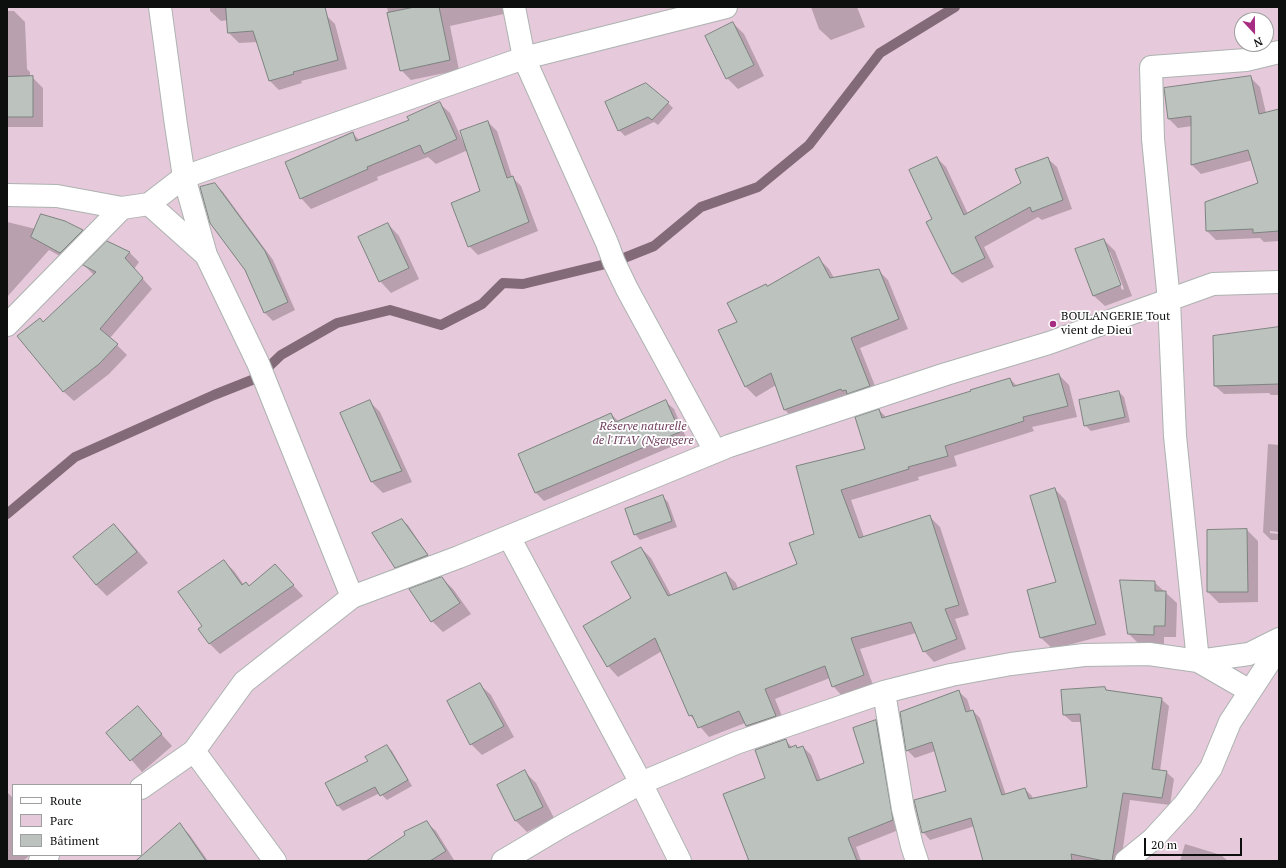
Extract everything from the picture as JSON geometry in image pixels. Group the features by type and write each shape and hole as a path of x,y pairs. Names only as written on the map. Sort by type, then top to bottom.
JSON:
{"street":[{"path":"160,7 184,177 206,254 258,362 352,596"},
{"path":"514,7 524,58 607,242 614,262 715,451"},
{"path":"7,194 57,196 122,208 149,204 184,177 524,58 726,7"},
{"path":"1198,660 1175,436 1169,300 1153,139 1151,67 1246,60 1279,52"},
{"path":"149,204 206,254"},
{"path":"7,325 122,208"},
{"path":"142,787 194,751 244,682 352,596 459,557 715,451 946,374 1049,343 1213,284 1279,282"},
{"path":"509,537 641,783 680,861"},
{"path":"503,861 562,826 641,783 736,743 884,692 951,675 1011,664 1084,655 1149,654 1198,660 1249,654 1279,639"},
{"path":"1126,861 1153,839 1179,810 1207,774 1211,768 1230,722 1279,647"},
{"path":"1198,660 1250,691"},
{"path":"884,692 903,809 917,861"},
{"path":"194,751 275,861"}],"green space":[{"name":"Réserve naturelle de l'ITAV (Ngengere","path":"7,7 1279,7 1279,861 7,861"}],"building":[{"path":"226,7 325,7 338,60 293,72 294,74 269,81 253,31 228,33"},
{"path":"415,7 439,7 450,60 400,71 387,13"},
{"path":"733,22 754,65 726,79 705,36"},
{"path":"33,76 33,117 7,117 7,77"},
{"path":"1251,76 1259,114 1279,109 1279,231 1253,233 1253,229 1206,231 1205,202 1258,183 1248,150 1191,165 1191,116 1168,119 1164,88"},
{"path":"646,83 669,102 652,120 648,117 618,131 605,102"},
{"path":"440,102 457,139 424,154 420,145 367,167 368,169 300,199 285,162 353,132 356,141 409,120 407,117"},
{"path":"488,121 507,178 513,176 529,222 468,247 451,203 480,191 460,131"},
{"path":"937,157 964,215 1021,183 1015,169 1048,157 1063,200 1032,212 1030,207 975,237 985,258 952,274 926,222 932,219 909,170"},
{"path":"215,183 265,251 288,302 264,313 245,270 210,223 200,187"},
{"path":"41,214 65,221 83,230 60,253 31,237"},
{"path":"388,223 409,268 379,282 358,237"},
{"path":"1104,239 1121,285 1093,296 1075,249"},
{"path":"107,241 130,252 125,258 143,278 100,329 118,344 99,364 63,392 17,336 40,318 43,322 96,272 83,265"},
{"path":"819,257 830,278 879,269 899,319 851,338 870,386 847,394 846,390 842,391 841,389 784,410 771,373 745,387 718,330 737,322 727,303 766,284 767,286"},
{"path":"1279,327 1279,384 1214,386 1213,336"},
{"path":"1059,374 1068,406 1023,417 1024,421 945,446 948,456 908,467 909,469 841,490 859,538 930,515 959,605 945,609 957,639 923,652 911,622 851,638 864,675 832,687 825,666 765,689 776,716 746,726 739,711 698,728 692,715 689,716 655,638 607,667 583,626 631,598 611,562 641,547 668,596 726,572 733,590 797,564 789,543 814,534 796,466 865,449 855,417 879,409 882,418 1010,378 1013,386"},
{"path":"1119,391 1125,417 1084,426 1079,400"},
{"path":"370,400 402,471 371,482 340,413"},
{"path":"666,400 680,432 535,493 518,454 611,413 615,422"},
{"path":"1055,488 1096,624 1040,638 1027,590 1056,582 1030,496"},
{"path":"663,495 672,521 634,535 625,509"},
{"path":"402,519 428,555 395,568 372,533"},
{"path":"114,524 137,552 96,585 73,557"},
{"path":"1247,529 1248,592 1207,592 1207,530"},
{"path":"224,560 242,585 246,582 249,586 275,564 294,585 209,644 198,629 202,626 178,592"},
{"path":"442,577 460,603 431,622 409,589"},
{"path":"1120,580 1155,581 1155,591 1166,591 1165,626 1154,626 1154,635 1128,634"},
{"path":"480,683 504,726 470,745 447,701"},
{"path":"1105,687 1106,690 1162,698 1152,769 1167,771 1162,798 1123,793 1112,861 1104,861 1071,854 1072,861 983,861 971,818 922,833 914,800 946,791 932,742 906,751 900,712 959,690 966,712 973,710 1002,795 1025,788 1029,799 1087,787 1080,714 1063,715 1061,690"},
{"path":"138,706 162,734 130,761 106,733"},
{"path":"876,720 893,820 848,838 857,861 749,861 723,794 765,778 755,750 786,739 789,748 796,745 797,748 803,746 817,781 864,763 853,728"},
{"path":"387,745 408,780 380,796 375,787 337,806 325,783 368,761 365,757"},
{"path":"525,770 543,807 515,821 497,785"},
{"path":"427,821 446,851 430,861 366,861 405,835 404,832"},
{"path":"180,823 206,861 136,861"}],"waterway":[{"path":"7,514 75,457 214,395 257,378 281,355 337,323 390,310 441,325 482,304 503,283 523,284 614,262 654,246 701,207 758,187 809,145 880,53 955,7"}],"place":[{"name":"BOULANGERIE Tout vient de Dieu","path":"1053,324"}]}
